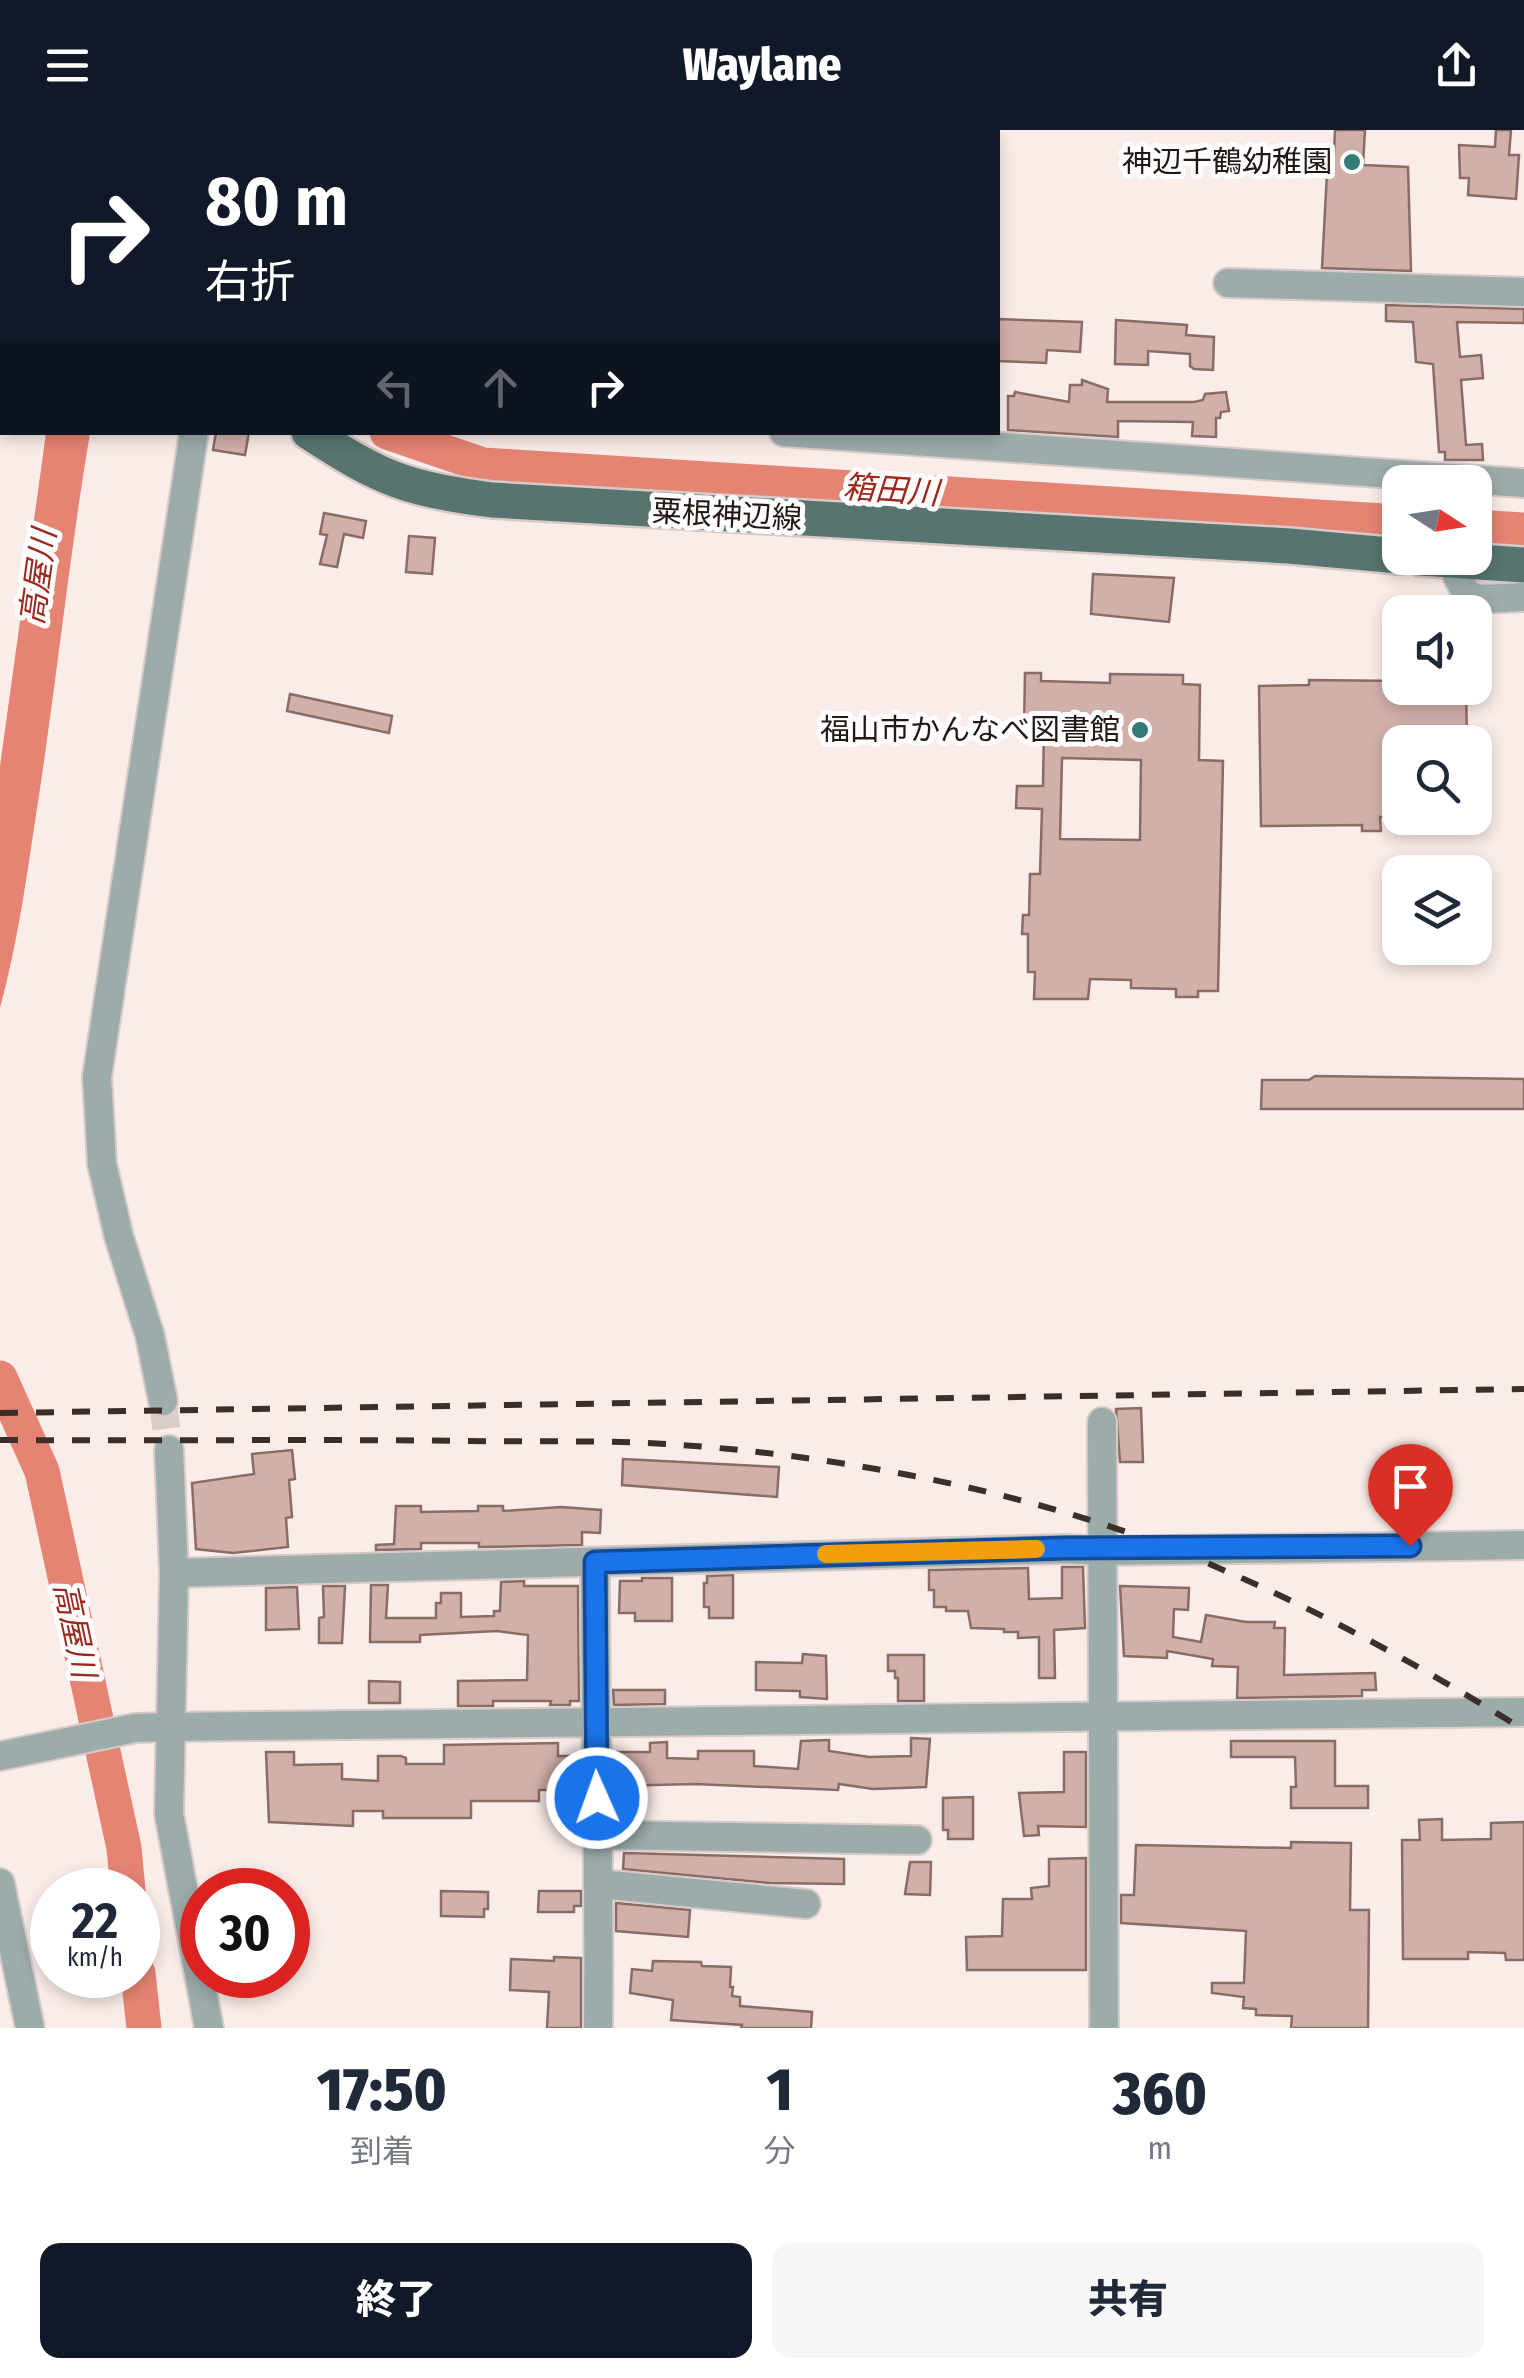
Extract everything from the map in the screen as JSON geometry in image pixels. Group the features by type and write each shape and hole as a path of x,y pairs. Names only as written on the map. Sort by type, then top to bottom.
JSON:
{"main road":[{"name":"粟根神辺線","path":"314,435 376,474 406,485 492,500 1382,554"},
{"path":"1492,563 1524,565"}],"street":[{"path":"1228,283 1524,292"},
{"path":"163,1400 150,1336 119,1237 102,1164 97,1077 194,435"},
{"path":"828,435 1524,483"},
{"path":"1457,575 1468,595 1480,599 1524,598"},
{"path":"1102,1422 1104,2028"},
{"path":"168,1450 174,1572 169,1814 209,2028"},
{"path":"174,1572 1028,1549 1524,1545"},
{"path":"595,1562 598,2028"},
{"path":"0,1756 135,1728 169,1727 1524,1712"},
{"path":"598,1834 918,1840"},
{"path":"0,1883 30,2028"},
{"path":"600,1884 806,1904"}],"water":[{"path":"46,435 90,435 27,874 0,1008 0,766"}],"building":[{"path":"1335,130 1365,130 1363,165 1408,167 1411,271 1322,268 1328,154 1334,154"},
{"path":"1496,130 1511,130 1509,155 1519,155 1516,199 1468,195 1469,178 1460,178 1459,145 1495,147"},
{"path":"1386,305 1524,309 1524,323 1457,322 1460,357 1481,355 1483,378 1461,380 1466,445 1482,444 1483,460 1445,460 1445,452 1439,452 1433,364 1416,362 1413,322 1386,321"},
{"path":"1000,319 1082,322 1080,352 1047,350 1046,363 1000,361"},
{"path":"1116,320 1187,325 1186,335 1214,337 1213,370 1194,369 1190,366 1190,354 1148,351 1148,365 1115,364"},
{"path":"1082,380 1108,389 1107,402 1194,402 1203,400 1205,394 1226,392 1229,411 1216,418 1216,437 1192,436 1193,422 1118,421 1118,437 1008,430 1008,396 1015,392 1069,402 1070,385 1082,385"},
{"path":"216,435 248,435 245,455 213,450"},
{"path":"324,513 366,521 363,538 344,534 337,567 320,564 327,535 320,534"},
{"path":"409,536 435,538 432,574 406,572"},
{"path":"1093,574 1174,578 1169,622 1091,614"},
{"path":"1025,673 1041,673 1041,681 1110,683 1110,674 1183,675 1183,684 1200,685 1199,760 1223,761 1218,991 1198,991 1198,997 1176,997 1176,989 1131,988 1131,980 1090,979 1088,999 1034,999 1035,972 1028,972 1028,934 1022,934 1023,915 1029,915 1030,874 1040,874 1042,809 1016,808 1017,786 1043,786 1044,727 1024,727","holes":["1062,758 1141,760 1140,840 1060,839"]},
{"path":"1309,680 1382,681 1382,705 1466,705 1467,725 1382,725 1381,831 1362,831 1362,825 1261,826 1259,686 1309,685"},
{"path":"290,694 392,716 389,733 287,711"},
{"path":"1315,1076 1524,1079 1524,1109 1261,1109 1262,1080 1309,1080"},
{"path":"1141,1408 1143,1462 1120,1462 1116,1409"},
{"path":"292,1450 295,1479 289,1480 292,1517 286,1518 288,1547 233,1553 196,1549 192,1483 254,1474 252,1454"},
{"path":"623,1459 779,1467 777,1497 622,1485"},
{"path":"396,1506 421,1506 421,1512 478,1511 478,1506 503,1506 503,1511 561,1507 601,1510 600,1533 582,1532 582,1545 479,1547 479,1543 421,1543 421,1549 376,1550 376,1545 394,1544"},
{"path":"1062,1567 1083,1567 1085,1628 1054,1630 1055,1678 1039,1678 1039,1637 1018,1638 1018,1632 1004,1629 971,1628 968,1611 934,1607 934,1590 929,1590 929,1570 1028,1568 1029,1599 1062,1598"},
{"path":"733,1575 733,1618 709,1618 709,1607 704,1607 707,1576"},
{"path":"672,1578 672,1621 635,1621 635,1613 619,1613 620,1581"},
{"path":"524,1581 524,1586 578,1586 579,1701 570,1701 570,1705 550,1705 551,1701 493,1701 493,1706 458,1706 458,1681 527,1680 528,1635 497,1631 420,1635 420,1642 370,1642 371,1585 388,1585 386,1618 436,1618 441,1593 461,1593 461,1617 494,1616 494,1611 500,1611 501,1582"},
{"path":"323,1586 345,1586 342,1643 319,1643 319,1618 324,1617"},
{"path":"1120,1586 1189,1588 1188,1610 1174,1609 1173,1637 1201,1642 1206,1615 1275,1622 1274,1628 1285,1628 1284,1675 1375,1673 1376,1690 1362,1690 1362,1696 1237,1698 1238,1667 1212,1666 1213,1659 1167,1651 1167,1658 1124,1656"},
{"path":"297,1587 299,1629 266,1630 266,1588"},
{"path":"803,1654 826,1656 827,1699 800,1697 800,1691 756,1690 756,1662 802,1663"},
{"path":"888,1655 924,1655 924,1701 898,1701 898,1678 895,1671 888,1671"},
{"path":"369,1681 400,1682 400,1703 369,1703"},
{"path":"613,1690 665,1690 665,1704 614,1705"},
{"path":"911,1738 930,1739 926,1787 873,1789 839,1784 838,1790 695,1784 615,1786 617,1752 650,1752 650,1743 667,1742 667,1758 698,1759 698,1751 754,1751 754,1766 798,1769 801,1741 829,1740 829,1751 869,1757 911,1756"},
{"path":"1231,1741 1335,1741 1335,1786 1368,1786 1368,1808 1291,1808 1291,1787 1296,1787 1295,1757 1231,1757"},
{"path":"558,1743 558,1756 579,1756 580,1790 539,1790 539,1801 471,1801 471,1818 383,1818 383,1811 353,1811 353,1826 269,1822 266,1752 294,1752 294,1765 342,1764 342,1779 378,1781 378,1756 401,1756 406,1758 406,1764 444,1764 444,1745"},
{"path":"1064,1752 1086,1752 1086,1827 1038,1826 1039,1835 1024,1836 1019,1793 1064,1792"},
{"path":"973,1797 973,1839 948,1839 948,1830 943,1830 943,1798"},
{"path":"1442,1819 1442,1840 1491,1839 1491,1823 1524,1822 1524,1960 1506,1960 1505,1953 1468,1952 1468,1959 1403,1959 1402,1840 1420,1840 1419,1820"},
{"path":"1291,1842 1351,1843 1350,1910 1369,1910 1368,2028 1291,2028 1292,2016 1256,2015 1256,2009 1243,2008 1244,1997 1212,1993 1212,1983 1244,1983 1246,1931 1121,1923 1121,1895 1134,1895 1136,1845 1291,1848"},
{"path":"624,1853 844,1859 844,1884 770,1883 623,1869"},
{"path":"1086,1858 1086,1970 967,1970 966,1937 1002,1936 1003,1899 1032,1899 1031,1888 1049,1886 1049,1859"},
{"path":"910,1862 931,1862 930,1895 905,1894"},
{"path":"441,1891 488,1892 488,1909 484,1909 484,1917 441,1916"},
{"path":"539,1891 581,1891 581,1906 574,1906 574,1912 538,1912"},
{"path":"616,1903 690,1910 688,1937 616,1931"},
{"path":"554,1957 581,1958 581,2028 547,2028 549,1992 510,1990 511,1959 554,1961"},
{"path":"653,1961 731,1967 732,1996 740,1997 740,2006 812,2012 811,2028 741,2028 742,2025 671,2020 673,2000 630,1993 632,1969 652,1971"}],"waterway":[{"name":"箱田川","path":"396,435 483,465 1382,521"},
{"name":"箱田川","path":"1492,528 1524,530"},
{"name":"高屋川","path":"0,1378 42,1471 126,1868"},
{"name":"高屋川","path":"141,1998 144,2028"}],"tunnel":[{"path":"163,1401 169,1450"}],"railway":[{"path":"0,1413 1524,1389"},
{"path":"0,1440 642,1443 788,1456 911,1476 1092,1521 1198,1559 1341,1626 1524,1730"}],"slow traffic":[{"path":"826,1554 1036,1549"}],"place":[{"name":"神辺千鶴幼稚園","path":"1352,162"},
{"name":"福山市かんなべ図書館","path":"1140,730"}],"route":[{"path":"597,1798 595,1562 1066,1548 1104,1551 1410,1546"}]}
